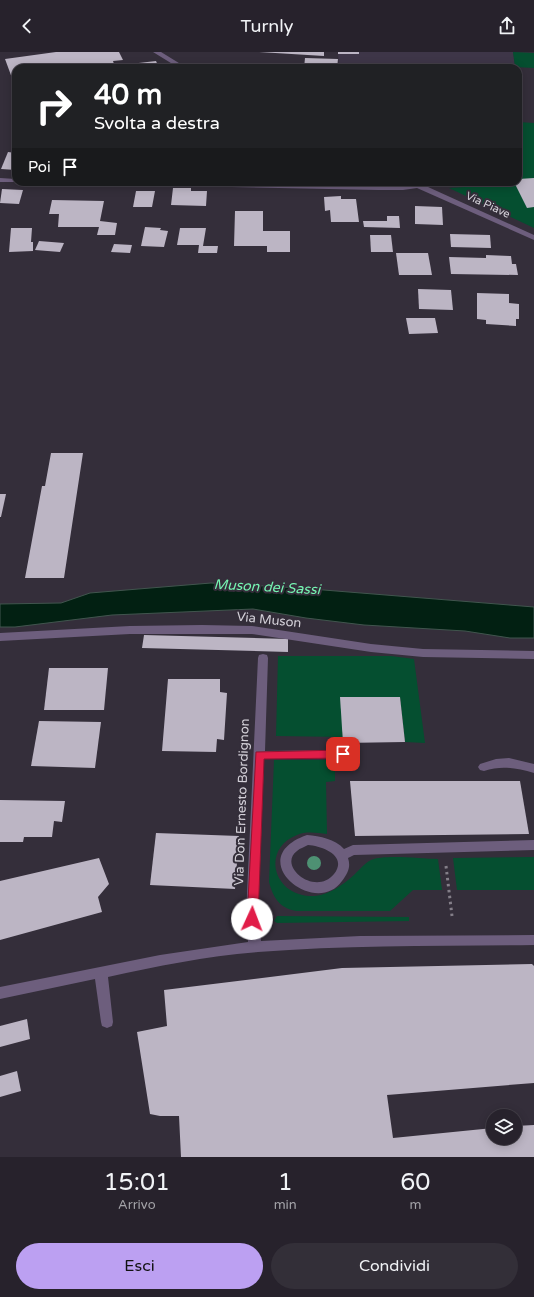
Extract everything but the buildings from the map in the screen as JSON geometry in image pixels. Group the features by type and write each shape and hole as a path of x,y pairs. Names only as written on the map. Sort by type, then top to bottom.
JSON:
{"street":[{"path":"156,52 177,64"},
{"path":"0,180 12,181"},
{"path":"294,186 397,188 406,186"},
{"name":"Via Piave","path":"419,186 534,238"},
{"name":"Via Muson","path":"0,637 130,630 252,630 371,648 423,653 534,655"},
{"name":"Via Don Ernesto Bordignon","path":"255,947 252,915 263,658"},
{"path":"260,755 343,754"},
{"path":"484,767 496,763 512,764 534,769"},
{"path":"307,840 325,842 333,846 341,856 343,867 340,875 334,882 326,886 316,888 306,887 297,883 290,877 286,869 285,861 287,854 292,848 307,840"},
{"path":"341,856 353,850 534,845"},
{"path":"0,993 101,974 161,960 255,947 333,942 534,940"},
{"path":"101,974 106,1022"}],"path":[{"path":"446,864 452,916"}],"shaded area":[{"path":"359,52 513,52 515,64 339,64 338,54 359,54"}],"green space":[{"path":"513,52 534,53 534,68 522,67 522,64 515,64"},
{"path":"522,122 534,123 534,228 449,188 522,186"},
{"path":"278,656 391,656 414,659 425,743 405,742 400,697 341,697 343,737 276,736"},
{"path":"274,760 335,760 335,781 326,782 327,834 304,833 297,835 286,842 279,850 276,860 276,870 280,880 287,888 297,894 310,896 323,895 340,886 371,860 377,858 394,857 438,859 442,890 413,890 390,911 296,911 290,910 281,904 275,897 269,882"},
{"path":"534,857 534,890 457,890 453,858"},
{"path":"277,916 409,917 409,921 277,923 274,921"}],"water":[{"name":"Muson dei Sassi","path":"211,583 299,588 534,607 534,638 510,638 465,631 364,625 306,618 253,609 112,615 15,627 0,627 0,604 61,603 90,593"}],"route":[{"path":"252,919 260,755 343,754"}]}
